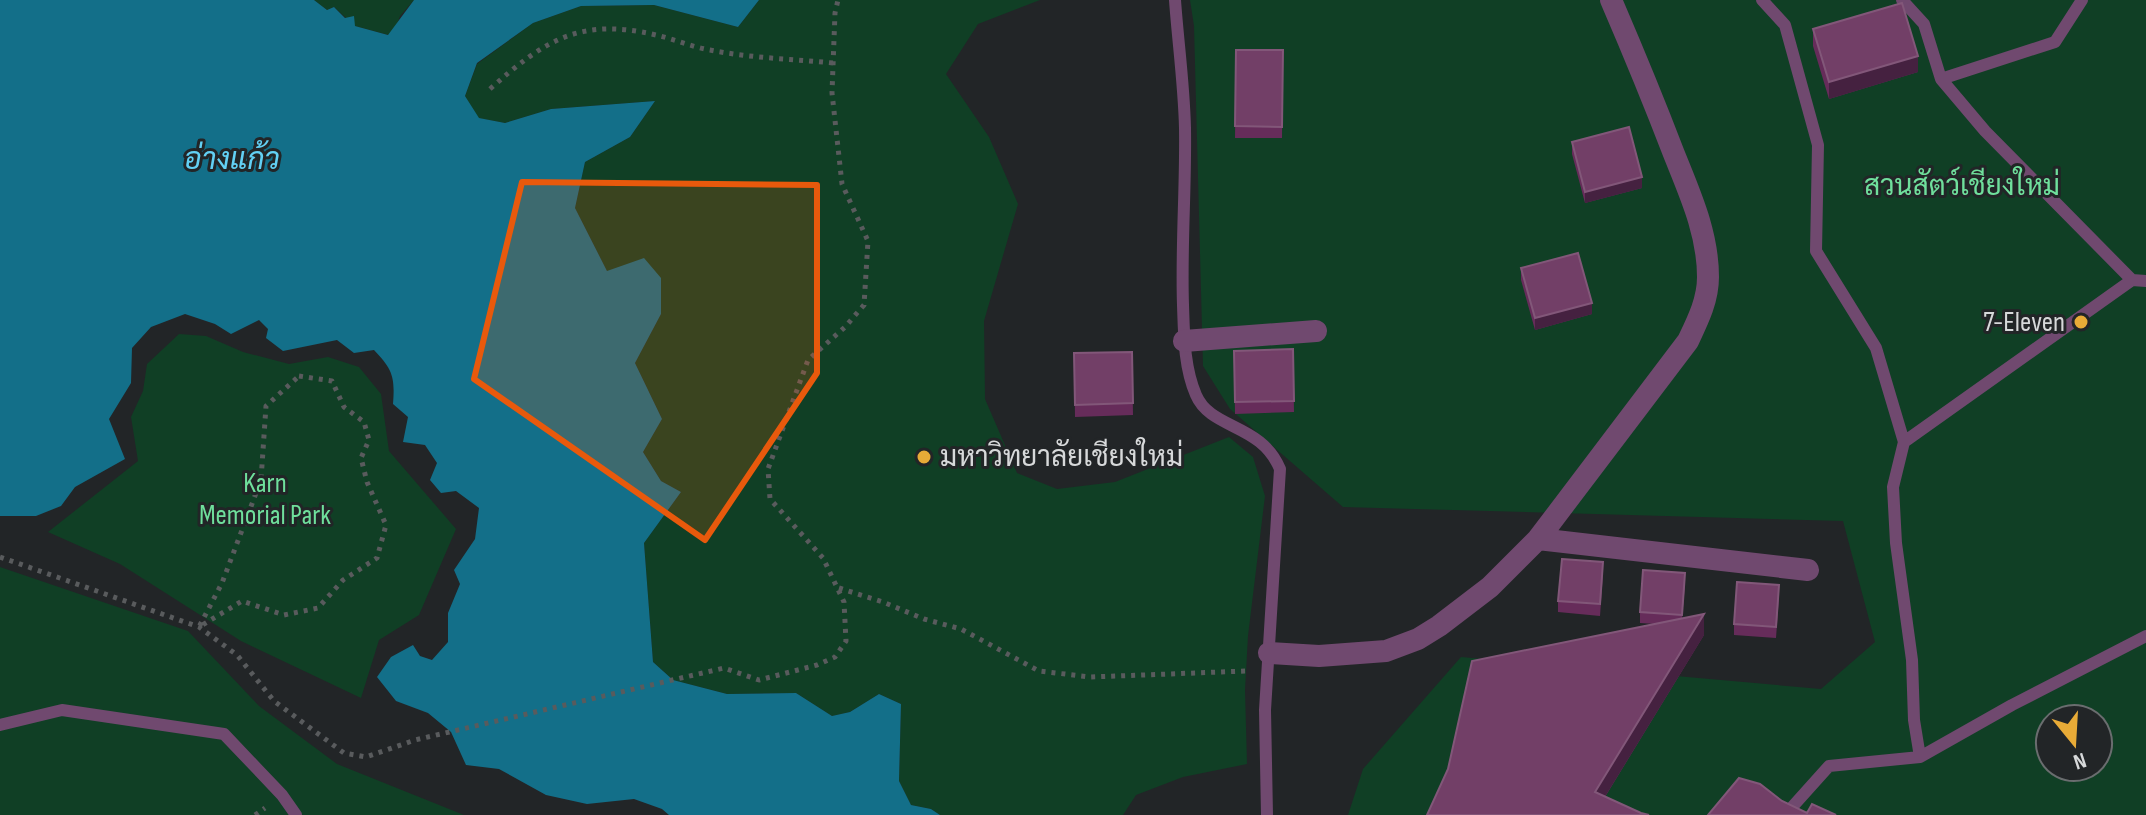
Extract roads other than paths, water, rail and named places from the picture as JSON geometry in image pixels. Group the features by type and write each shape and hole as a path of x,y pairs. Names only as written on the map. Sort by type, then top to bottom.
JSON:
{"street":[{"path":"1268,662 1386,651 1418,639 1439,626 1490,587 1538,539 1688,341 1703,310 1708,280 1707,245 1641,69 1611,0"},
{"path":"1184,341 1316,331"},
{"path":"1538,539 1808,570"}],"lane":[{"path":"1175,0 1185,128 1181,247 1184,341 1190,376 1197,398 1207,413 1242,429 1266,447 1280,469 1265,710 1267,815"},
{"path":"1762,0 1785,25 1818,145 1816,251 1876,348 1904,442 1893,487 1920,757"},
{"path":"1902,0 1924,24 1941,79 1985,131 2139,281 1904,442"},
{"path":"1941,79 2055,42 2082,0"},
{"path":"1785,815 1829,766 1920,757 2012,705 2146,636"},
{"path":"0,725 62,710 224,734 282,795 296,815"}],"water":[{"name":"อ่างแก้ว","path":"0,0 314,0 327,10 334,7 345,18 354,16 355,26 388,35 414,0 759,0 738,27 654,5 581,6 533,23 477,63 465,96 479,118 505,123 551,109 655,101 630,137 585,162 575,208 607,271 644,258 661,278 661,314 635,363 662,419 643,452 661,481 681,492 644,543 653,662 673,680 727,694 796,693 832,716 850,712 879,694 901,704 899,781 911,805 931,809 940,815 669,815 662,809 634,799 587,804 546,795 499,769 466,765 451,732 428,713 396,701 377,677 391,657 413,645 420,656 432,660 448,642 448,613 460,584 454,570 475,539 479,508 456,491 441,493 430,480 437,463 425,445 403,442 408,417 393,404 391,374 374,350 354,353 337,340 283,351 266,338 268,329 259,320 231,334 215,324 185,314 151,327 132,348 131,383 109,419 125,459 75,487 61,506 36,516 0,516"}],"place":[{"name":"7-Eleven","path":"2081,322"},
{"name":"มหาวิทยาลัยเชียงใหม่","path":"924,457"}],"park label":[{"name":"สวนสัตว์เชียงใหม่","path":"1962,186"},
{"name":"Karn Memorial Park","path":"265,499"}]}
